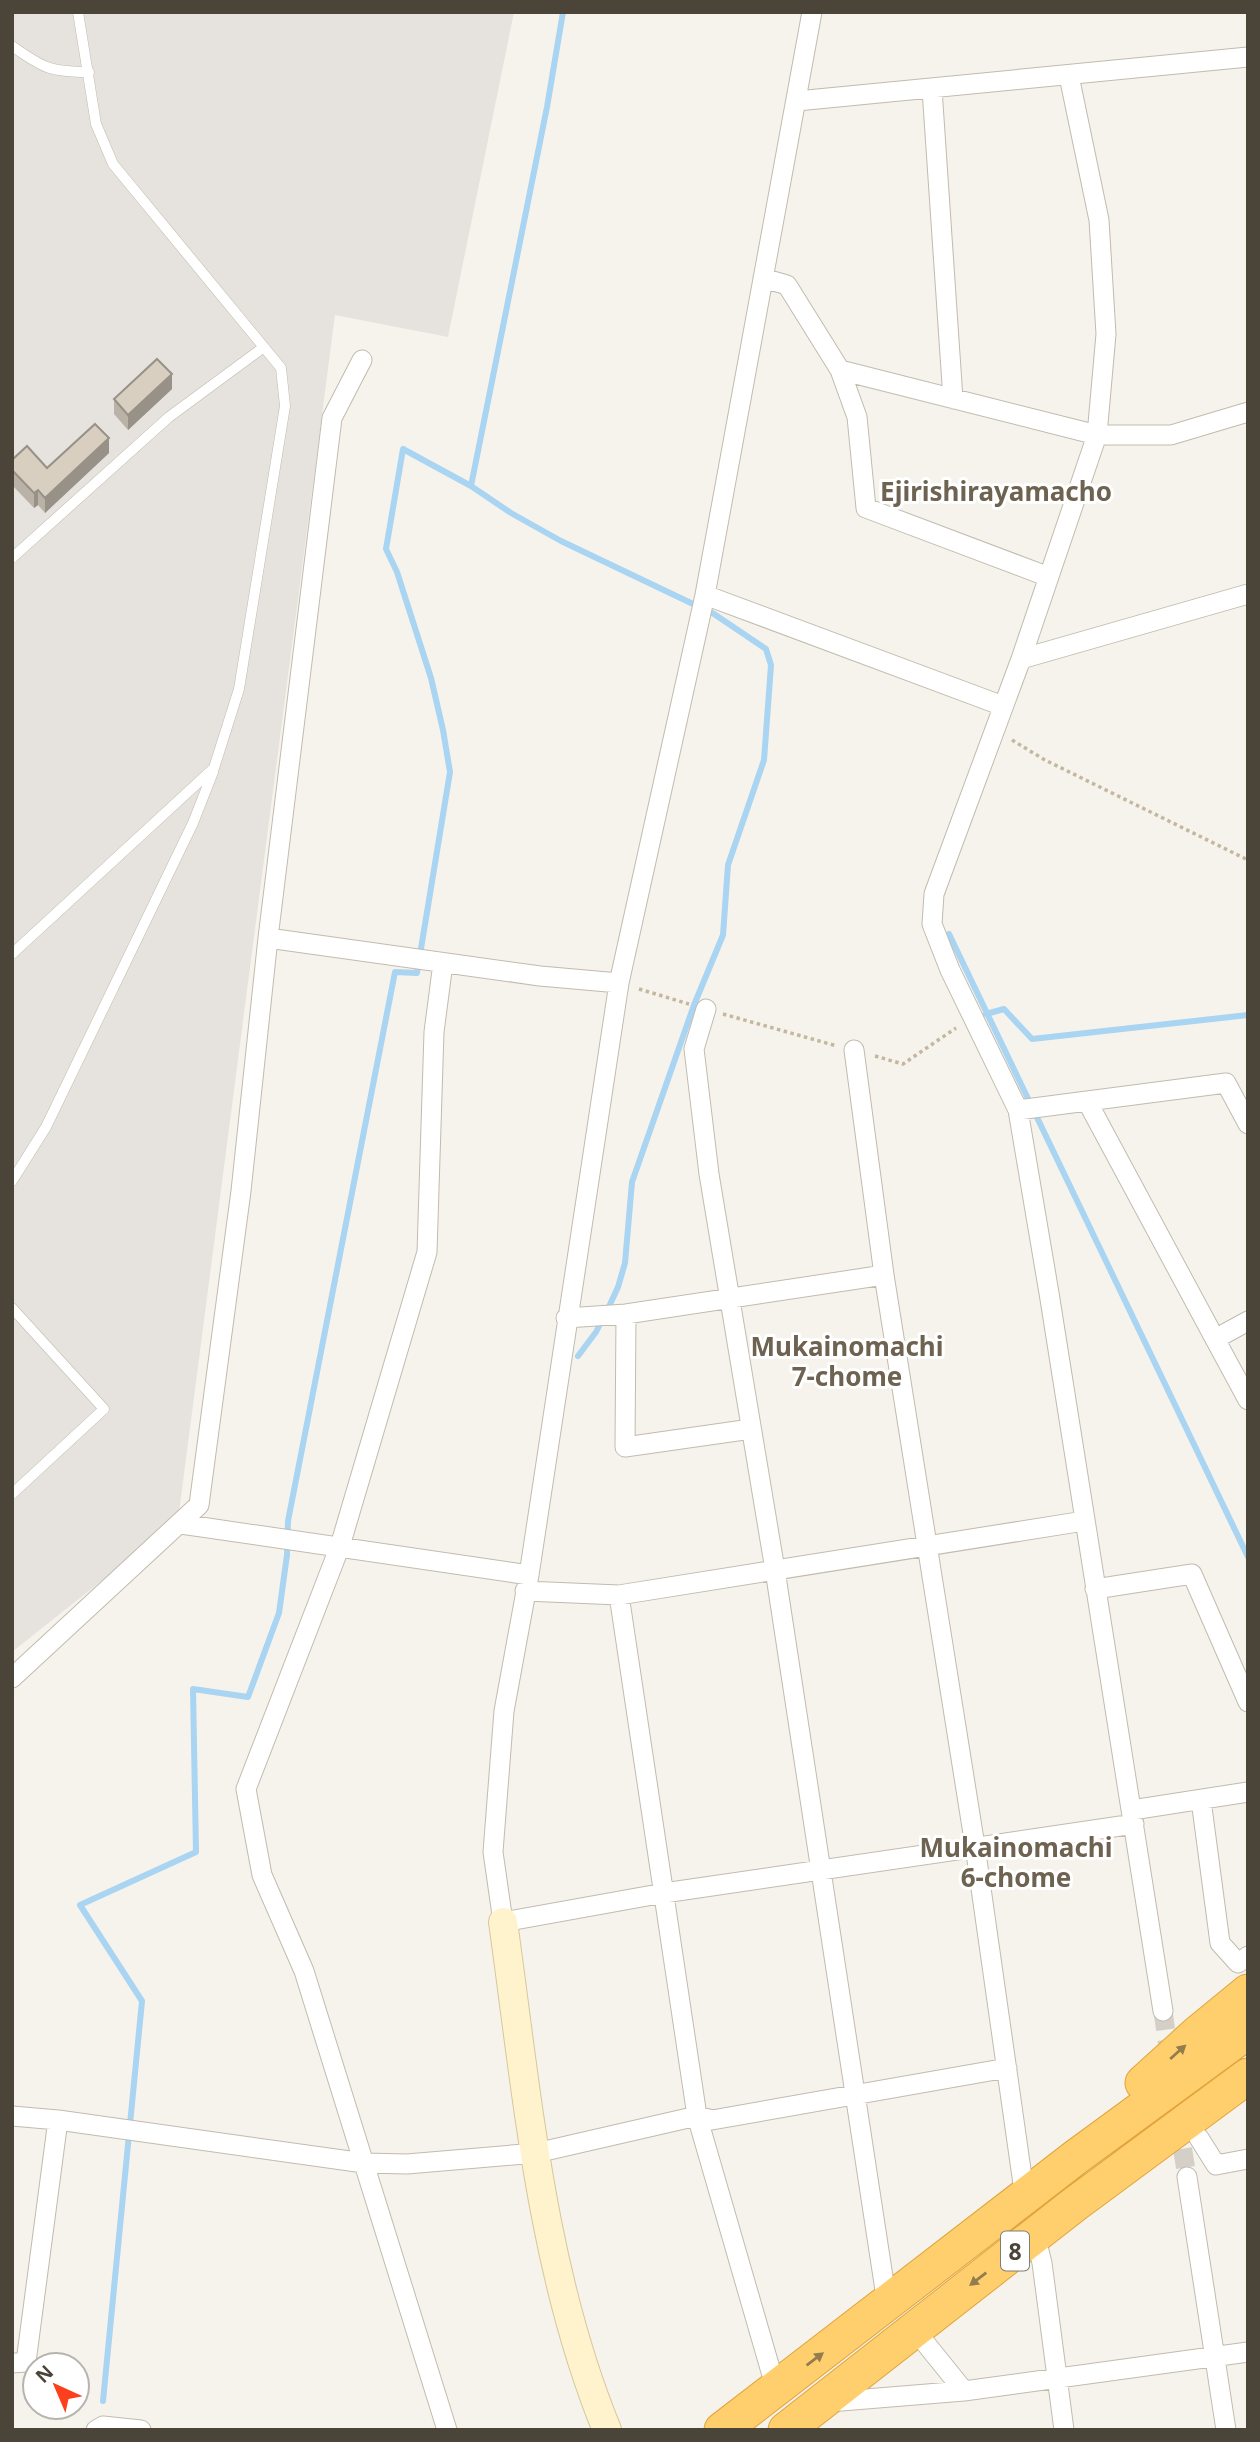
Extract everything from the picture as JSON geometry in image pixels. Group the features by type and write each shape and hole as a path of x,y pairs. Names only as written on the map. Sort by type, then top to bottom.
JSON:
{"highway":[{"name":"8","path":"1034,2192 1139,2087 1248,1992"},
{"name":"8","path":"722,2430 1248,2031"},
{"name":"8","path":"786,2430 1075,2204 1248,2076"},
{"name":"8","path":"1075,2204 1199,2138 1248,2104"}],"street":[{"path":"607,2430 576,2337 552,2248 536,2153 493,1852 504,1711 527,1583 619,983 705,595 812,12"},
{"path":"797,101 1248,57"},
{"path":"1069,76 1098,220 1106,334 1097,435 1021,659 934,894 932,924 950,970 1018,1110 1163,2011"},
{"path":"932,89 953,399"},
{"path":"763,278 787,285 839,370 857,416 866,508 1049,578"},
{"path":"12,1678 199,1505 241,1191 268,938 332,418 362,360"},
{"path":"839,370 1097,435 1171,435 1248,412"},
{"path":"1021,659 1248,594"},
{"path":"705,595 1003,706"},
{"path":"268,938 540,976 619,983"},
{"path":"443,962 434,1032 427,1252 340,1546 246,1789 262,1875 304,1971 447,2430"},
{"path":"706,1009 694,1049 709,1174 775,1570 887,2303"},
{"path":"853,1050 884,1275 975,1846 1007,2068 1034,2192"},
{"path":"1018,1110 1226,1083 1248,1124"},
{"path":"1088,1103 1248,1400"},
{"path":"566,1318 626,1314 884,1275"},
{"path":"626,1314 625,1447 751,1429"},
{"path":"1215,1339 1248,1321"},
{"path":"181,1524 340,1546 527,1583 619,1595 1084,1521"},
{"path":"1095,1589 1192,1574 1248,1702"},
{"path":"619,1595 697,2116 776,2389"},
{"path":"503,1922 664,1893 975,1846 1133,1817 1201,1800 1248,1792"},
{"path":"1201,1800 1220,1943 1238,1963 1248,1956"},
{"path":"12,2116 58,2120 364,2163 407,2164 536,2153 697,2116 712,2120 1007,2068"},
{"path":"12,2363 26,2362 58,2120"},
{"path":"1199,2138 1216,2165 1248,2159"},
{"path":"1187,2177 1226,2430"},
{"path":"1035,2235 1042,2263 1064,2430"},
{"path":"914,2329 964,2391"},
{"path":"822,2402 964,2391 1248,2352"},
{"path":"96,2430 103,2426 141,2430"}],"lane":[{"path":"12,1181 46,1127 193,823 214,768 239,689 285,406 281,368 113,164 96,124 78,12"},
{"path":"12,46 41,66 60,72 89,72"},
{"path":"12,558 169,417 264,347"},
{"path":"12,954 214,768"},
{"path":"12,1308 104,1409 12,1494"}],"path":[{"path":"995,730 1045,760 1248,860"},
{"path":"619,983 903,1065 972,1017"}],"shaded area":[{"path":"12,12 514,12 448,337 335,315 178,1520 12,1652"}],"building":[{"path":"157,359 172,374 128,415 114,399"},
{"path":"95,424 109,438 45,498 38,490 34,493 12,470 12,460 27,446 47,468"}],"waterway":[{"path":"471,486 547,107 563,12"},
{"path":"103,2401 142,2001 80,1905 196,1852 193,1689 248,1697 279,1613 287,1555 288,1521 395,972 417,973 450,772 431,678 397,572 386,549 403,449 471,486 511,513 561,541 714,614 766,649 771,665 764,760 728,865 723,935 694,1005 632,1182 625,1263 607,1311"},
{"path":"949,934 1248,1557"},
{"path":"986,1014 1004,1009 1032,1039 1248,1015"},
{"path":"578,1356 602,1320"}],"tunnel":[{"path":"1163,2011 1170,2062"},
{"path":"1178,2120 1187,2177"}],"district":[{"name":"Ejirishirayamacho","path":"996,491"},
{"name":"Mukainomachi 7-chome","path":"847,1361"},
{"name":"Mukainomachi 6-chome","path":"1016,1862"}]}
